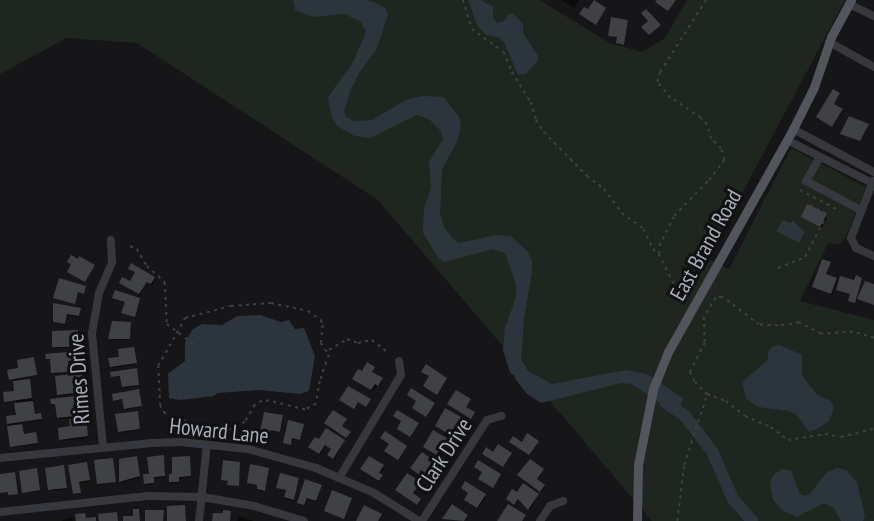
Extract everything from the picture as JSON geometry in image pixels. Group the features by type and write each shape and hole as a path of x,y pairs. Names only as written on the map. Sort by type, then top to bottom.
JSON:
{"main road":[{"name":"East Brand Road","path":"637,521 638,465 653,389 668,352 793,129 814,87 830,42 850,2"}],"street":[{"path":"850,2 874,16"},
{"path":"830,42 874,67"},
{"path":"793,129 874,172"},
{"path":"787,140 874,182 851,238 856,248 874,256"},
{"path":"820,157 806,181 861,210"},
{"name":"Rimes Drive","path":"103,446 92,333 99,293 112,262 111,240"},
{"path":"339,478 400,375 399,361"},
{"name":"Clark Drive","path":"421,521 487,420 501,416"},
{"name":"Howard Lane","path":"0,458 103,446 181,442 207,444 286,458 374,493 421,521"},
{"path":"199,521 207,444"},
{"path":"0,512 148,496 202,497 254,506 304,521"},
{"path":"540,521 550,506 563,501"}],"path":[{"path":"463,0 472,30 504,52 544,132 587,176 604,189 622,213 644,229 652,249 659,254"},
{"path":"690,303 678,292 659,254 659,246 674,216 709,180 724,160 721,149 711,139 707,125 701,118 670,98 657,82 660,72 706,0"},
{"path":"800,190 840,211"},
{"path":"817,209 822,201"},
{"path":"810,205 827,213"},
{"path":"778,268 805,257 825,218"},
{"path":"130,246 137,249 147,266 165,282 165,318 171,330 195,345"},
{"path":"874,338 853,332 821,334 799,323 778,326 759,325 722,297 716,298 702,323 705,344 690,372 695,382 707,394 726,401 745,416 771,427 788,440 825,434 841,437 874,429"},
{"path":"271,303 290,306 317,315 323,325 321,343 328,351 328,361 320,381 318,399 312,408 305,410 269,400 262,402 255,405 237,429 201,428 162,410 158,366 168,345 178,334 185,318 231,306 271,303"},
{"path":"703,307 709,308"},
{"path":"328,351 347,339 358,343 372,340 386,351"},
{"path":"677,521 684,465 707,394"}],"shaded area":[{"path":"0,0 539,0 610,43 642,52 665,38 687,0 845,0 707,259 729,269 791,148 866,187 846,237 839,244 828,243 800,301 874,320 874,521 652,521 378,200 137,43 67,38 0,74"},
{"path":"293,0 368,0 385,7 388,15 377,48 359,73 350,92 344,111 346,117 354,121 372,120 406,100 423,96 443,97 458,115 461,125 457,142 442,169 440,214 444,227 454,240 460,243 495,235 511,236 528,252 532,261 532,272 524,319 521,359 528,371 552,384 626,370 647,374 683,398 678,415 631,384 621,383 541,403 527,394 516,380 511,367 508,320 516,297 516,284 505,253 493,249 444,262 439,259 423,233 424,208 431,188 429,162 443,139 441,131 429,119 417,115 370,138 355,136 337,126 331,115 328,97 353,62 366,32 361,22 345,14 312,17 295,10"},
{"path":"468,0 480,0 493,6 493,17 497,23 504,21 509,14 514,14 523,24 523,33 538,56 538,60 526,74 518,75 504,42 498,37 486,35 477,25"},
{"path":"783,220 790,223 793,221 805,232 799,243 776,231"},
{"path":"260,315 281,322 289,320 295,329 304,328 315,356 309,391 300,394 259,390 217,393 214,396 180,400 169,398 168,374 185,361 185,342 193,329 202,324 222,325 237,316"},
{"path":"780,345 802,355 802,374 806,381 817,395 831,401 834,408 829,421 817,429 809,432 798,416 789,411 759,407 746,399 742,382 768,360 768,352 773,346"},
{"path":"837,468 846,470 857,482 865,517 863,521 841,521 834,508 824,503 797,517 782,510 773,500 770,483 773,475 782,469 791,471 800,494 805,496 811,493 827,472"}],"building":[{"path":"594,0 606,8 596,25 579,14 584,7 588,9"},
{"path":"657,0 676,0 668,11 655,2"},
{"path":"646,9 661,25 649,35 641,27 648,21 641,13"},
{"path":"611,17 628,20 624,45 616,43 617,37 608,36"},
{"path":"833,89 840,93 834,104 843,109 832,127 816,117"},
{"path":"849,116 869,124 860,141 840,134"},
{"path":"807,204 827,214 820,227 801,217"},
{"path":"71,255 78,259 79,256 95,265 85,282 67,272 71,264 67,262"},
{"path":"822,259 831,262 826,274 837,278 831,294 812,287"},
{"path":"131,263 155,277 151,284 147,282 139,294 119,283 122,277 130,281 135,272 128,269"},
{"path":"856,275 862,278 855,303 848,301 850,294 836,290 840,276 854,280"},
{"path":"59,278 86,286 84,294 78,292 75,304 53,298"},
{"path":"865,281 874,284 874,305 857,299"},
{"path":"115,290 140,298 135,317 121,313 125,302 112,298"},
{"path":"53,303 81,308 79,316 67,314 65,324 53,322"},
{"path":"112,321 131,322 130,339 108,339"},
{"path":"78,330 78,339 69,339 69,347 52,347 52,331"},
{"path":"134,347 137,363 110,367 108,358 119,357 118,349"},
{"path":"78,351 79,360 68,361 69,372 51,373 50,359 46,359 45,354"},
{"path":"34,357 37,375 9,380 7,370 18,368 17,360"},
{"path":"367,362 375,367 372,372 383,378 378,386 375,384 371,390 352,379 358,369 362,371"},
{"path":"426,364 447,378 437,395 423,386 429,376 421,372"},
{"path":"137,368 139,385 122,387 120,376 111,377 110,372"},
{"path":"82,373 82,382 73,383 75,393 57,395 55,376"},
{"path":"30,379 32,398 4,402 3,392 14,391 13,381"},
{"path":"348,386 371,399 366,407 358,402 354,409 339,400"},
{"path":"411,388 435,403 426,417 412,408 416,401 407,395"},
{"path":"139,389 142,406 124,409 122,399 113,401 112,394"},
{"path":"456,390 471,399 466,407 475,412 471,419 447,404"},
{"path":"84,395 85,403 73,405 74,416 57,418 55,404 51,404 50,399"},
{"path":"33,401 35,414 41,413 42,419 7,424 6,416 16,415 14,403"},
{"path":"445,408 461,417 454,428 462,432 458,439 435,426"},
{"path":"333,410 347,419 342,426 351,432 346,438 324,423"},
{"path":"397,410 419,423 410,437 397,429 401,421 393,416"},
{"path":"138,411 140,429 118,432 115,414"},
{"path":"264,412 283,415 280,432 270,430 268,438 259,437"},
{"path":"86,417 88,436 59,440 58,428 70,426 69,419"},
{"path":"288,420 304,424 300,440 292,438 291,445 283,443"},
{"path":"22,424 24,434 36,432 38,443 10,447 7,426"},
{"path":"326,428 345,440 333,459 327,455 331,449 325,445 319,454 308,447 315,437 319,439"},
{"path":"433,430 455,443 449,454 441,450 438,456 423,447"},
{"path":"385,431 407,446 398,460 384,451 389,444 380,438"},
{"path":"527,433 539,441 529,455 509,442 513,436 522,442"},
{"path":"498,444 512,453 503,467 482,454 486,447 493,452"},
{"path":"422,452 441,466 437,472 430,467 422,477 410,468"},
{"path":"164,455 165,476 154,477 154,483 144,484 143,474 149,474 147,457"},
{"path":"137,456 140,476 119,482 119,459"},
{"path":"190,456 191,476 179,477 179,482 169,482 169,474 172,474 172,457"},
{"path":"369,456 384,465 379,473 383,475 379,481 360,469"},
{"path":"113,458 116,482 97,484 94,460"},
{"path":"530,459 544,469 537,479 545,485 540,492 517,475"},
{"path":"223,460 240,462 239,486 227,485 228,481 221,480"},
{"path":"478,460 501,474 493,488 478,479 482,472 474,467"},
{"path":"87,462 90,480 79,482 81,493 73,494 68,465"},
{"path":"250,464 269,468 265,491 257,489 257,485 247,483"},
{"path":"64,465 67,488 48,490 45,468"},
{"path":"37,468 40,490 22,493 19,471"},
{"path":"15,472 18,494 0,493 0,474"},
{"path":"280,473 299,478 294,500 284,497 286,490 276,488"},
{"path":"407,473 421,482 413,493 421,499 417,505 395,490"},
{"path":"305,479 322,485 316,501 307,498 304,505 297,503"},
{"path":"465,481 486,494 477,508 464,500 468,493 461,488"},
{"path":"523,483 539,494 528,510 518,499 514,505 506,499 512,489 517,492"},
{"path":"332,490 352,498 344,519 324,511"},
{"path":"452,504 468,515 464,521 442,519"},
{"path":"508,504 526,515 522,521 497,521"},
{"path":"185,505 186,521 167,521 167,506"},
{"path":"364,505 382,514 378,521 356,521"},
{"path":"133,509 139,509 140,521 123,521 123,516 133,516"},
{"path":"145,510 164,510 163,521 145,521"},
{"path":"223,510 231,511 230,521 212,521 213,513 223,513"},
{"path":"117,512 118,521 99,521 98,514"},
{"path":"85,513 86,518 96,517 96,521 76,521 75,514"}],"waterway":[{"path":"511,327 509,349 515,369"},
{"path":"666,403 685,416 712,451 733,499 752,521"}]}
